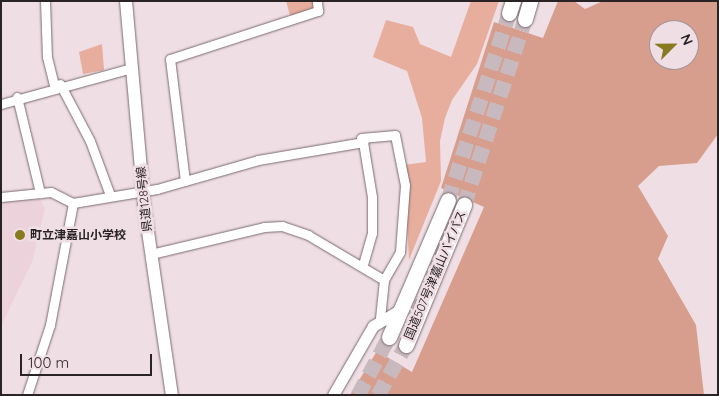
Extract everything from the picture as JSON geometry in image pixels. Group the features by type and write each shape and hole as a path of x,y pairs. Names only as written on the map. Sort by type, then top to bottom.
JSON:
{"highway":[{"path":"525,19 530,1"},
{"name":"国道507号津嘉山バイパス","path":"389,337 404,307 448,200"},
{"name":"国道507号津嘉山バイパス","path":"406,345 464,205"}],"main road":[{"name":"県道128号線","path":"127,1 143,191 172,395"}],"street":[{"path":"44,1 47,57 57,85 90,141 110,195"},
{"path":"185,181 170,59 318,11 317,1"},
{"path":"1,104 57,85 132,68"},
{"path":"17,98 40,193"},
{"path":"333,395 380,319 384,280 400,252 405,185 395,135 361,138"},
{"path":"73,203 110,195 143,191 258,160 363,142 372,197 372,233 363,264"},
{"path":"1,197 40,193 65,196 73,203"},
{"path":"27,395 50,325 73,203"},
{"path":"151,254 272,226 308,235 363,264 384,280"},
{"path":"380,319 404,307"}],"shaded area":[{"path":"286,1 314,1 315,8 291,19"},
{"path":"471,1 499,1 477,64 452,100 445,118 440,141 441,181 409,260 404,165 426,162 422,118 407,71 373,57 386,20 413,27 420,44 451,57"},
{"path":"558,1 574,1 585,9 603,1 718,1 718,134 697,163 659,166 638,186 668,236 658,259 696,325 704,395 350,395 377,351 412,372 484,207 441,188 494,22 543,38"},
{"path":"102,44 104,70 83,74 79,52"},
{"name":"町立津嘉山小学校","path":"35,190 45,208 32,262 1,326 1,194"}],"tunnel":[{"path":"448,200 509,13"},
{"path":"464,205 525,19"},
{"path":"358,395 389,337"},
{"path":"378,395 406,345"}],"place":[{"name":"町立津嘉山小学校","path":"20,235"}]}
